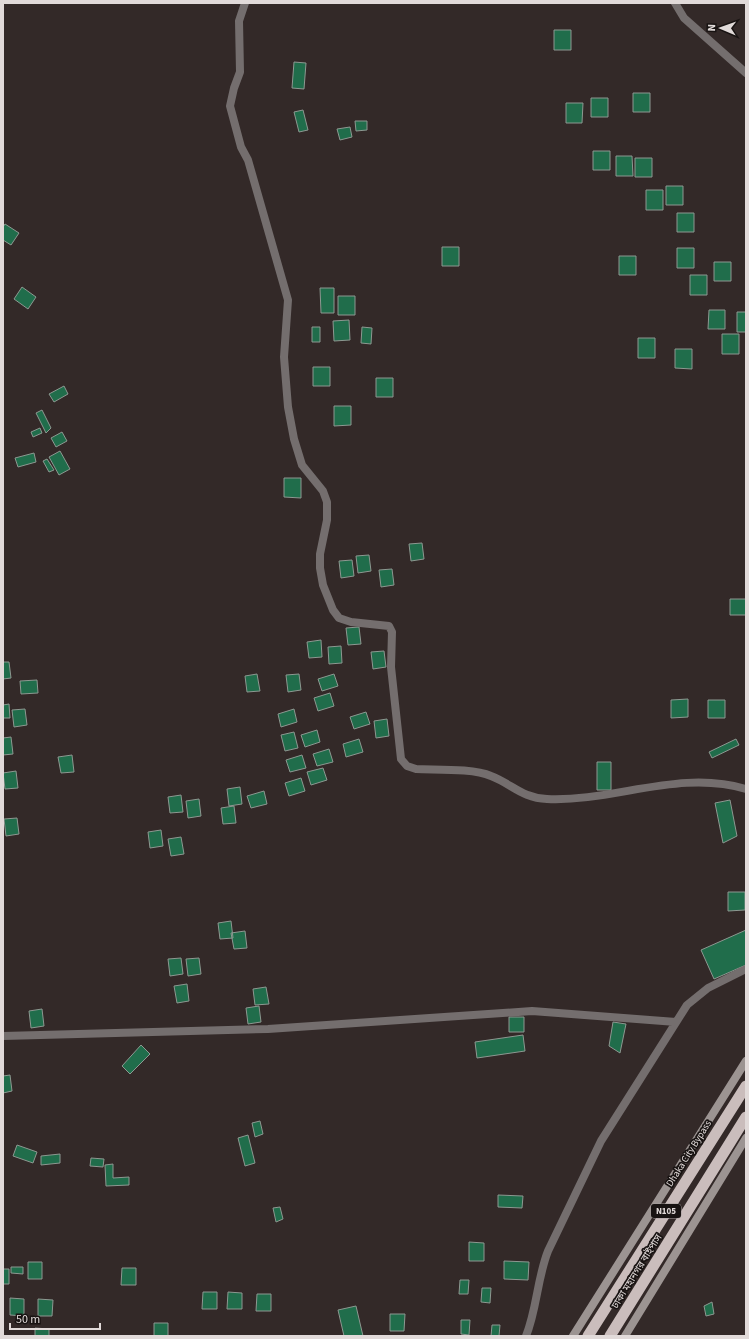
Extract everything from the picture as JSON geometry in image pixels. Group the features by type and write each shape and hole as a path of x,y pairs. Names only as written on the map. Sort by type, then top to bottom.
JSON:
{"highway":[{"name":"Dhaka City Bypass","path":"588,1336 746,1086"},
{"name":"ঢাকা মহানগর বাইপাস","path":"610,1336 746,1117"}],"main road":[{"path":"573,1336 746,1061"},
{"path":"625,1336 746,1138"}],"street":[{"path":"245,3 239,21 240,72 234,88 230,106 241,148 248,160 288,300 284,357 288,407 294,439 302,465 323,491 327,502 327,520 320,554 320,568 323,585 333,610 339,618 351,622 389,626 392,632 391,666 401,759 407,766 416,769 475,772 491,775 530,797 544,799 563,800 592,797 647,787 702,781 720,783 746,789"},
{"path":"675,3 684,18 746,73"},
{"path":"526,1336 532,1322 545,1258 601,1141 619,1110 687,1005 708,988 746,969"},
{"path":"3,1036 268,1028 532,1011 676,1022"}],"building":[{"path":"554,30 571,30 571,50 554,50"},
{"path":"294,62 306,63 304,89 292,88"},
{"path":"633,93 650,93 650,112 633,112"},
{"path":"591,98 608,98 608,117 591,117"},
{"path":"566,103 583,103 582,123 566,123"},
{"path":"303,110 308,130 299,132 294,112"},
{"path":"355,121 367,121 367,130 356,131"},
{"path":"350,127 352,137 340,140 337,129"},
{"path":"593,151 610,151 610,170 593,170"},
{"path":"616,156 632,156 633,176 616,176"},
{"path":"635,158 652,158 652,177 635,177"},
{"path":"666,186 683,186 683,205 666,205"},
{"path":"646,190 663,190 663,210 646,210"},
{"path":"677,213 694,213 694,232 677,232"},
{"path":"5,224 19,233 11,245 3,240 3,227"},
{"path":"442,247 459,247 459,266 442,266"},
{"path":"677,248 694,248 694,268 677,268"},
{"path":"619,256 636,256 636,275 619,275"},
{"path":"714,262 731,262 731,281 714,281"},
{"path":"690,275 707,275 707,295 690,295"},
{"path":"22,287 36,297 28,309 14,299"},
{"path":"320,288 334,288 334,313 321,313"},
{"path":"338,296 355,296 355,315 338,315"},
{"path":"709,310 725,310 725,329 708,329"},
{"path":"737,312 746,312 746,332 737,332"},
{"path":"349,320 350,340 334,341 333,321"},
{"path":"312,327 320,327 320,342 312,342"},
{"path":"362,327 372,328 371,344 361,343"},
{"path":"722,334 739,334 739,354 722,354"},
{"path":"638,338 655,338 655,358 638,358"},
{"path":"675,349 692,349 692,369 675,368"},
{"path":"313,367 330,367 330,386 313,386"},
{"path":"376,378 393,378 393,397 376,397"},
{"path":"64,386 68,394 54,402 49,394"},
{"path":"334,406 351,406 351,425 334,426"},
{"path":"42,410 51,428 46,433 36,413"},
{"path":"40,428 42,433 33,437 31,432"},
{"path":"62,432 67,441 56,447 51,438"},
{"path":"60,451 70,469 59,475 49,457"},
{"path":"34,453 36,462 18,467 15,458"},
{"path":"47,459 54,470 49,472 43,461"},
{"path":"284,478 301,478 301,498 284,497"},
{"path":"422,543 424,559 411,561 409,544"},
{"path":"369,555 371,571 358,573 356,556"},
{"path":"352,560 354,576 341,578 339,561"},
{"path":"392,569 394,585 381,587 379,570"},
{"path":"730,599 746,599 746,615 730,615"},
{"path":"359,627 361,644 348,645 346,628"},
{"path":"321,640 322,657 309,658 307,642"},
{"path":"341,646 342,663 329,664 328,647"},
{"path":"384,651 386,667 373,669 371,652"},
{"path":"3,662 9,662 11,678 3,679"},
{"path":"257,674 260,691 247,692 245,676"},
{"path":"299,674 301,690 288,692 286,675"},
{"path":"334,674 338,686 322,691 318,679"},
{"path":"37,680 38,693 21,694 20,681"},
{"path":"330,693 334,706 318,711 314,698"},
{"path":"688,699 688,717 671,718 671,700"},
{"path":"708,700 725,700 725,718 708,718"},
{"path":"9,704 10,718 3,718 3,705"},
{"path":"25,709 27,725 14,727 12,710"},
{"path":"294,709 297,722 281,727 278,714"},
{"path":"366,712 370,724 354,729 350,717"},
{"path":"387,719 389,736 376,738 374,721"},
{"path":"317,730 320,742 305,747 301,735"},
{"path":"294,732 298,748 285,751 281,735"},
{"path":"11,737 13,754 3,755 3,738"},
{"path":"359,739 363,752 346,757 343,744"},
{"path":"736,739 739,745 712,758 709,752"},
{"path":"329,749 333,762 317,766 313,754"},
{"path":"72,755 74,772 61,773 58,757"},
{"path":"302,755 306,768 290,772 286,760"},
{"path":"597,762 611,762 611,790 597,790"},
{"path":"323,768 327,780 311,785 307,772"},
{"path":"16,771 18,788 5,789 3,773"},
{"path":"301,778 305,791 289,796 285,783"},
{"path":"240,787 242,804 229,806 227,789"},
{"path":"264,791 267,804 251,808 247,796"},
{"path":"181,795 183,812 170,813 168,797"},
{"path":"199,799 201,816 188,818 186,801"},
{"path":"730,800 737,836 723,843 715,803"},
{"path":"234,806 236,823 223,824 221,808"},
{"path":"17,818 19,834 6,836 4,819"},
{"path":"161,830 163,846 150,848 148,832"},
{"path":"181,837 184,854 171,856 168,839"},
{"path":"728,892 745,892 745,910 728,911"},
{"path":"231,921 233,938 220,939 218,923"},
{"path":"746,930 746,965 714,979 701,950"},
{"path":"245,931 247,948 234,949 231,933"},
{"path":"181,958 183,974 170,976 168,959"},
{"path":"199,958 201,974 188,976 186,959"},
{"path":"187,984 189,1001 177,1003 174,986"},
{"path":"266,987 269,1004 255,1005 253,989"},
{"path":"259,1006 261,1022 248,1024 246,1008"},
{"path":"42,1009 44,1026 31,1028 29,1011"},
{"path":"509,1017 524,1017 524,1032 509,1032"},
{"path":"613,1022 626,1024 620,1053 609,1046"},
{"path":"523,1035 525,1051 477,1058 475,1042"},
{"path":"141,1045 150,1054 130,1074 122,1066"},
{"path":"10,1075 12,1091 3,1093 3,1076"},
{"path":"260,1121 263,1134 255,1137 252,1123"},
{"path":"248,1135 255,1163 245,1166 238,1138"},
{"path":"17,1145 37,1152 33,1163 13,1156"},
{"path":"60,1154 60,1163 41,1165 41,1156"},
{"path":"91,1158 104,1159 103,1167 90,1166"},
{"path":"113,1164 113,1178 129,1177 129,1185 106,1186 105,1165"},
{"path":"498,1195 523,1196 522,1208 498,1207"},
{"path":"280,1207 283,1219 276,1222 273,1208"},
{"path":"469,1242 484,1243 484,1261 469,1261"},
{"path":"504,1261 529,1262 528,1280 504,1279"},
{"path":"28,1262 42,1262 42,1279 28,1279"},
{"path":"11,1267 23,1267 23,1274 11,1273"},
{"path":"122,1268 136,1268 136,1285 121,1285"},
{"path":"3,1269 9,1269 9,1284 3,1284"},
{"path":"460,1280 469,1280 468,1294 459,1294"},
{"path":"482,1288 491,1288 490,1303 481,1302"},
{"path":"203,1292 217,1292 217,1309 202,1309"},
{"path":"228,1292 242,1293 242,1309 227,1309"},
{"path":"257,1294 271,1294 271,1311 256,1311"},
{"path":"10,1298 24,1299 24,1316 10,1315"},
{"path":"38,1299 53,1300 52,1316 38,1316"},
{"path":"712,1302 714,1314 706,1316 704,1306"},
{"path":"356,1306 363,1336 344,1336 338,1310"},
{"path":"390,1314 405,1314 404,1331 390,1331"},
{"path":"461,1320 470,1320 469,1335 461,1334"},
{"path":"154,1323 168,1323 168,1336 154,1336"},
{"path":"492,1325 500,1325 499,1336 491,1336"},
{"path":"35,1328 49,1329 49,1336 35,1336"}]}
